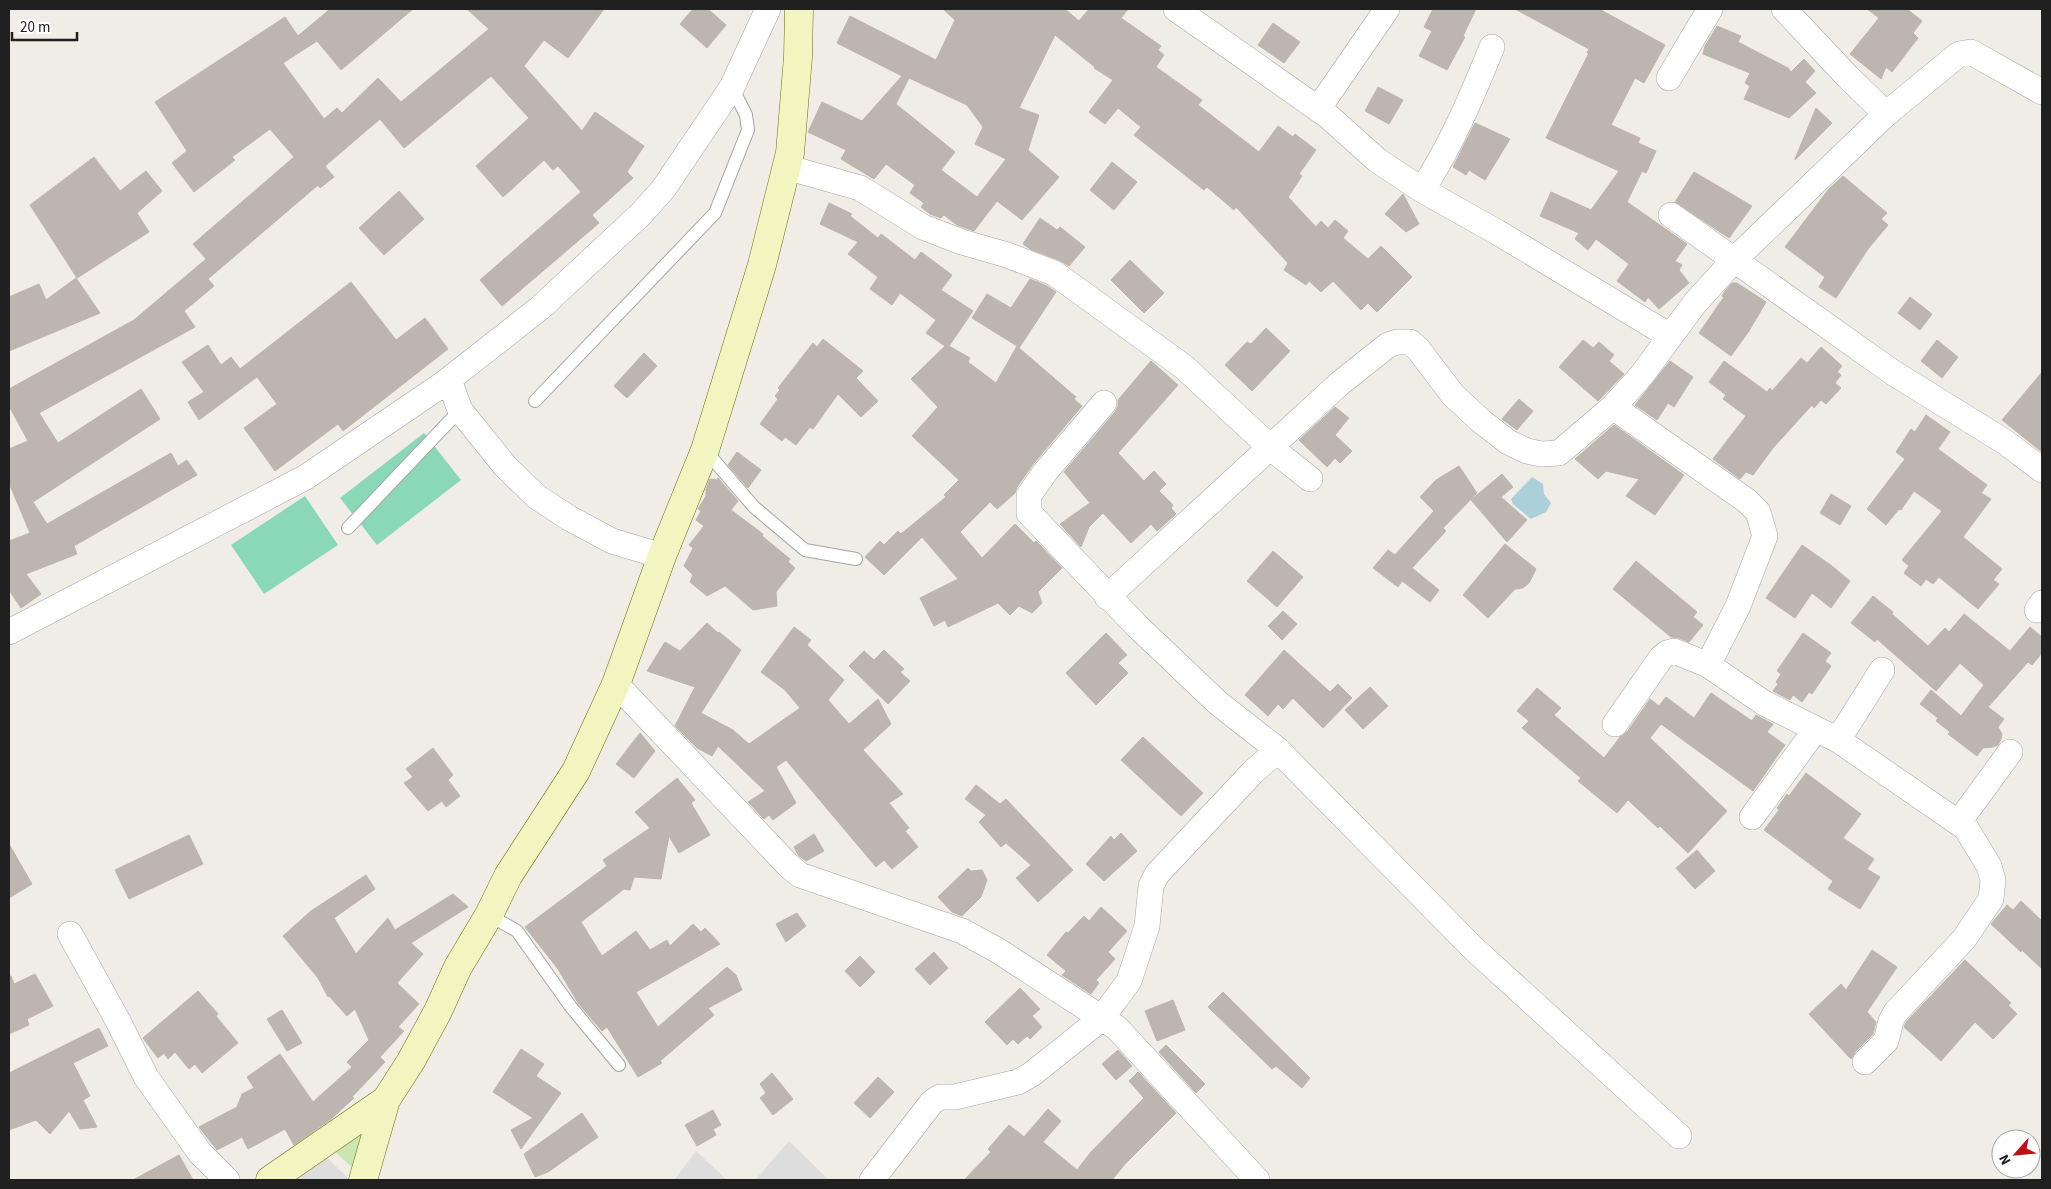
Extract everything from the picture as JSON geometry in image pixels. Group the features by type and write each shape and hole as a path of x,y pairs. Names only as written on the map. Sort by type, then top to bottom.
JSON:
{"street":[{"path":"9,632 306,477 449,380 540,308 641,214 664,188 732,87 768,9"},
{"path":"363,1180 386,1100 411,1061 438,1011 458,967 489,915 508,876 576,771 616,684 662,556 705,450 762,265 790,153 798,57 799,9"},
{"path":"1176,9 1318,109 1377,160 1422,190 1504,236 1670,336"},
{"path":"1318,109 1387,9"},
{"path":"1669,78 1710,9"},
{"path":"1784,9 1886,114"},
{"path":"1422,190 1438,166 1492,47"},
{"path":"1108,597 1339,384 1388,344 1410,342 1418,349 1453,395 1481,421 1508,442 1527,451 1541,454 1559,453 1613,407 1641,376 1695,303 1734,260 1886,114 1959,54 1971,52 2042,92"},
{"path":"786,167 860,188 923,226 962,242 1007,254 1054,273 1184,368 1271,448 1310,479"},
{"path":"1671,215 1892,372 2005,442 2042,470"},
{"path":"449,380 460,410 505,466 538,497 569,518 612,541 662,556"},
{"path":"1104,403 1046,471 1029,494 1029,513 1108,597 1218,703 1278,750 1473,948 1679,1136"},
{"path":"1613,407 1747,501 1758,512 1763,523 1765,536 1738,606 1708,665"},
{"path":"1614,724 1666,653 1674,651 1708,665 1764,703 1838,740 1966,828 1989,866 1993,880 1991,899 1964,939 1895,1013 1886,1041 1865,1062"},
{"path":"1838,740 1882,670"},
{"path":"616,684 800,876 962,931 997,950 1117,1028 1257,1180"},
{"path":"1752,817 1816,729"},
{"path":"872,1180 895,1153 932,1102 940,1097 956,1097 1018,1082 1032,1074 1101,1019 1128,980 1147,926 1151,886 1156,874 1254,772 1278,750"},
{"path":"1959,822 2010,752"},
{"path":"70,934 118,1021 146,1077 200,1153 227,1180"},
{"path":"270,1180 386,1100"}],"lane":[{"path":"535,401 715,213 748,130 746,115 732,87"},
{"path":"348,528 460,410"},
{"path":"705,450 754,507 805,550 856,559"},
{"path":"489,915 517,931 570,1008 619,1064"}],"shaded area":[{"path":"789,1141 829,1180 755,1180"},
{"path":"696,1151 727,1180 674,1180"},
{"path":"323,1154 350,1180 283,1180"}],"green space":[{"path":"424,433 461,480 377,545 340,498"},
{"path":"305,496 338,545 264,594 231,545"},
{"path":"370,1122 354,1169 333,1150"}],"water":[{"path":"1532,477 1543,484 1544,494 1551,503 1546,512 1531,519 1513,504 1511,499"}],"building":[{"path":"330,9 413,9 341,70 317,41 283,63 324,119 337,108 342,113 378,78 401,102 489,29 467,9 604,9 568,58 544,40 524,66 582,131 595,112 644,146 627,172 633,178 592,215 599,223 502,306 480,280 581,192 558,166 553,170 544,160 503,197 476,166 529,118 491,76 404,148 380,119 325,166 334,177 320,188 318,185 208,279 214,286 184,311 195,327 39,413 58,443 141,389 160,419 33,502 47,524 171,453 178,466 187,460 197,475 74,546 77,554 26,574 41,594 21,608 9,590 9,541 30,533 9,483 9,449 28,441 9,406 9,389 134,320 206,259 193,244 294,157 270,129 232,157 235,160 194,192 172,163 187,151 155,102 285,17 298,36"},
{"path":"693,9 708,9 726,25 707,48 680,24"},
{"path":"943,9 1065,9 1079,21 1089,9 1128,9 1121,18 1161,46 1158,50 1164,55 1156,67 1202,100 1198,105 1259,152 1278,126 1293,137 1295,134 1316,150 1299,174 1302,176 1288,197 1316,227 1321,221 1328,228 1335,220 1348,231 1343,238 1368,259 1381,246 1412,277 1377,312 1368,303 1361,310 1333,281 1321,292 1309,281 1306,285 1284,270 1288,263 1236,207 1234,210 1207,187 1204,190 1134,135 1141,127 1118,108 1105,124 1089,112 1113,80 1094,68 1055,35 1019,108 1039,115 1028,150 1059,177 1022,220 997,201 974,231 957,225 944,215 941,218 930,214 921,207 924,203 910,193 915,185 886,164 874,179 841,159 846,150 808,132 822,102 862,121 902,76 837,43 850,16 936,60 955,20","holes":["909,78 967,105 983,127 975,144 1006,159 977,197 941,170 955,152 896,104"]},
{"path":"1433,9 1476,9 1463,36 1465,37 1447,70 1419,56 1432,31 1424,27"},
{"path":"1515,9 1599,9 1665,45 1644,83 1635,78 1611,125 1640,138 1638,143 1656,151 1646,173 1642,171 1627,202 1687,244 1675,261 1682,265 1679,270 1689,283 1659,309 1648,297 1645,302 1617,281 1629,264 1596,239 1588,250 1575,239 1579,233 1540,216 1551,192 1591,210 1619,171 1546,138 1589,53 1587,53 1589,49"},
{"path":"1867,9 1907,9 1922,21 1913,33 1918,38 1892,72 1886,67 1881,79 1850,54 1879,18"},
{"path":"1273,23 1300,42 1284,63 1258,45"},
{"path":"1717,26 1741,36 1738,42 1788,68 1791,72 1804,59 1815,71 1805,82 1816,93 1789,118 1744,99 1750,86 1745,83 1750,73 1703,54 1705,46"},
{"path":"1378,87 1403,100 1389,124 1365,111"},
{"path":"1816,108 1832,123 1795,160 1795,159"},
{"path":"1475,123 1510,139 1485,180 1469,170 1466,175 1453,167"},
{"path":"94,157 120,191 146,171 162,191 137,213 149,232 77,278 30,205"},
{"path":"1112,162 1137,182 1114,210 1090,190"},
{"path":"1694,172 1752,206 1729,238 1675,202"},
{"path":"1843,176 1887,213 1881,219 1888,225 1868,249 1836,298 1819,287 1825,277 1785,247 1828,190"},
{"path":"399,191 424,219 384,255 359,228"},
{"path":"1403,194 1419,224 1406,232 1385,214"},
{"path":"829,203 852,214 850,216 878,238 881,234 915,260 921,252 952,275 941,290 973,311 949,346 970,358 968,362 996,383 1017,346 972,318 987,294 1011,308 1030,279 1056,292 1019,348 1076,397 1074,399 1082,406 1034,463 1017,487 1015,493 997,509 990,502 960,532 982,558 1015,524 1034,543 1036,541 1062,568 1038,592 1042,603 1032,613 1019,606 1010,615 998,603 948,627 945,620 934,626 920,598 958,579 922,537 884,575 865,557 880,541 884,545 898,531 901,534 946,497 944,495 959,480 912,436 938,407 911,379 945,346 926,333 936,320 900,293 892,305 870,289 878,277 848,254 858,242 820,224"},
{"path":"1040,218 1057,230 1060,227 1085,247 1069,266 1023,244"},
{"path":"1130,260 1164,293 1144,313 1111,280"},
{"path":"76,278 100,313 9,351 9,297 39,284 46,300"},
{"path":"351,282 396,340 425,318 448,349 343,431 338,424 275,471 244,428 277,404 257,377 199,420 188,402 204,392 182,362 208,345 221,365 231,357 240,369"},
{"path":"1732,283 1737,283 1766,302 1749,331 1731,356 1699,333"},
{"path":"1910,297 1932,314 1920,330 1898,313"},
{"path":"1266,328 1290,351 1252,391 1225,365 1247,342 1251,344"},
{"path":"823,339 863,371 856,378 878,401 861,417 838,394 813,429 810,427 796,445 785,437 782,441 760,424 778,399 775,396 780,390 778,388 813,343 817,347"},
{"path":"1583,340 1593,348 1599,342 1614,355 1609,361 1624,374 1598,401 1559,367"},
{"path":"1937,340 1958,357 1942,378 1921,361"},
{"path":"1821,347 1842,366 1837,372 1841,375 1835,383 1841,388 1826,404 1821,400 1814,408 1812,405 1773,448 1753,475 1746,472 1740,479 1713,459 1746,416 1723,399 1726,395 1709,382 1724,361 1767,392 1770,388 1772,391 1801,358 1807,363"},
{"path":"644,353 657,366 627,398 614,386"},
{"path":"1151,361 1178,385 1118,453 1144,481 1154,471 1166,484 1159,491 1173,505 1171,508 1176,514 1157,531 1151,524 1131,543 1103,513 1089,527 1081,547 1060,524 1090,503 1064,472 1115,412 1118,400"},
{"path":"1670,361 1693,377 1674,407 1668,403 1657,420 1635,405"},
{"path":"2042,372 2042,452 2002,420"},
{"path":"1519,399 1533,411 1517,430 1502,419"},
{"path":"1335,407 1349,418 1335,435 1352,451 1340,463 1335,458 1327,467 1299,440"},
{"path":"1926,415 1950,432 1938,449 1987,485 1981,493 1991,499 1963,537 2002,569 1993,580 1999,584 1978,609 1939,577 1933,584 1926,579 1921,586 1904,573 1909,566 1902,560 1942,511 1914,491 1901,510 1899,509 1886,525 1867,509 1905,459 1896,452 1911,429 1915,432"},
{"path":"1614,425 1684,475 1655,515 1626,496 1639,479 1606,471 1598,479 1575,459"},
{"path":"737,452 761,470 748,488 728,465"},
{"path":"1459,466 1477,493 1443,528 1446,531 1412,568 1439,590 1430,602 1402,581 1398,587 1373,568 1388,550 1395,555 1434,511 1420,497 1436,480"},
{"path":"1502,474 1513,487 1501,497 1527,520 1507,542 1471,500"},
{"path":"718,478 738,501 731,510 763,534 762,536 790,559 788,562 795,568 776,592 777,606 753,610 725,586 707,596 690,582 693,575 684,566 693,548 689,545 704,526 696,520 701,511 698,509 706,496 706,489 710,479 717,480"},
{"path":"1831,494 1851,506 1840,525 1820,513"},
{"path":"1505,544 1536,569 1529,583 1523,588 1515,589 1488,618 1463,595"},
{"path":"1802,545 1850,581 1831,608 1812,593 1795,618 1766,598"},
{"path":"1273,551 1303,577 1277,607 1247,581"},
{"path":"1636,561 1697,612 1693,617 1703,625 1689,642 1671,637 1613,589"},
{"path":"1873,596 1893,612 1892,614 1928,646 1945,628 1949,632 1964,614 2010,651 2030,627 2042,637 2042,653 2032,665 2028,662 1988,707 2004,719 1998,727 2002,734 1998,745 1983,748 1977,756 1948,734 1950,732 1936,721 1938,718 1920,704 1931,690 1961,716 1984,685 1960,663 1936,691 1877,639 1875,642 1851,623"},
{"path":"1283,611 1297,624 1282,640 1268,626"},
{"path":"707,623 741,650 701,713 733,730 749,744 800,708 785,690 761,672 794,627 811,640 807,645 844,680 828,700 849,724 878,699 891,724 863,750 903,794 889,803 909,828 905,831 918,847 892,869 884,860 876,867 786,760 776,767 796,803 773,820 769,815 764,819 748,802 765,791 718,746 712,756 697,748 675,726 695,687 647,671 665,642 680,651"},
{"path":"1106,633 1127,655 1118,663 1128,673 1096,705 1066,673"},
{"path":"1803,633 1831,653 1825,661 1831,666 1812,694 1809,692 1802,702 1793,695 1790,700 1773,691 1778,684 1776,682 1781,674 1777,671"},
{"path":"884,650 904,669 900,672 910,681 888,704 849,666 864,651 874,660"},
{"path":"1284,650 1330,692 1338,684 1352,698 1323,728 1293,698 1283,709 1278,704 1268,716 1245,695"},
{"path":"1370,687 1388,706 1363,729 1345,710"},
{"path":"1537,688 1561,708 1554,715 1604,758 1620,737 1627,732 1650,699 1659,706 1666,697 1694,718 1711,693 1752,721 1756,715 1773,724 1767,732 1785,745 1753,791 1661,724 1650,738 1727,811 1688,853 1660,826 1658,828 1628,800 1617,813 1578,781 1581,778 1522,728 1529,721 1517,711"},
{"path":"640,733 655,751 634,778 616,764"},
{"path":"1143,737 1203,793 1181,816 1121,760"},
{"path":"433,748 453,775 448,780 460,796 446,807 442,801 428,811 404,783 413,777 406,769"},
{"path":"1806,773 1861,814 1843,838 1874,859 1867,869 1880,877 1860,909 1828,889 1833,881 1764,830 1779,810 1777,808 1787,794 1789,796"},
{"path":"677,778 695,800 691,803 710,835 679,853 669,836 661,879 634,877 630,890 624,889 581,922 602,956 636,931 650,950 667,940 670,946 693,924 701,932 705,928 720,944 636,992 658,1027 727,967 736,975 742,990 708,1008 714,1015 660,1061 662,1063 638,1077 607,1027 602,1031 578,1003 558,969 525,927 607,866 603,860 650,828 635,812"},
{"path":"976,785 1000,804 1006,799 1073,870 1038,902 1016,878 1031,865 1006,843 1001,847 979,822 986,815 965,799"},
{"path":"1121,833 1137,851 1104,881 1086,864 1111,836 1114,840"},
{"path":"814,834 824,851 806,861 799,856 794,847"},
{"path":"189,835 203,864 129,899 115,870"},
{"path":"9,844 32,884 9,898"},
{"path":"1697,850 1715,871 1695,889 1676,868"},
{"path":"968,868 971,871 982,870 987,880 981,897 962,916 952,912 938,897"},
{"path":"366,875 375,889 334,918 356,954 388,918 395,930 453,894 468,907 411,943 423,954 397,983 419,1004 398,1027 404,1031 380,1057 385,1062 352,1097 354,1098 331,1119 294,1145 285,1129 248,1149 242,1137 217,1150 199,1127 237,1107 242,1094 254,1088 247,1077 280,1054 313,1102 352,1067 347,1062 369,1040 355,1009 347,1016 328,997 318,978 283,936 311,911"},
{"path":"2021,901 2042,921 2042,969 1991,924 2007,905 2013,910"},
{"path":"1101,907 1127,931 1108,952 1115,959 1096,980 1099,983 1091,994 1062,975 1066,971 1047,955 1066,932 1068,933 1084,916 1089,921"},
{"path":"797,913 806,926 786,942 776,924"},
{"path":"1872,950 1897,967 1867,1012 1876,1022 1873,1034 1855,1052 1851,1059 1809,1014 1841,984 1846,990"},
{"path":"934,952 948,968 930,985 915,969"},
{"path":"860,956 875,972 860,987 845,971"},
{"path":"1965,960 2011,1003 2008,1005 2017,1014 1993,1039 1975,1022 1941,1061 1904,1027 1907,1021"},
{"path":"35,974 53,1006 27,1019 29,1025 9,1034 9,976 11,976 14,984"},
{"path":"1020,988 1040,1009 1032,1016 1042,1027 1030,1039 1027,1036 1018,1044 1013,1039 1007,1045 985,1022"},
{"path":"198,991 218,1014 216,1016 238,1043 202,1073 195,1064 189,1069 175,1052 168,1059 164,1053 158,1058 143,1038"},
{"path":"1223,992 1310,1078 1302,1088 1276,1066 1272,1069 1208,1007"},
{"path":"1173,1000 1185,1030 1157,1041 1145,1011"},
{"path":"282,1010 302,1043 287,1051 267,1019"},
{"path":"99,1028 108,1046 73,1063 90,1096 83,1100 97,1127 80,1129 69,1111 50,1134 36,1120 9,1130 9,1073"},
{"path":"1166,1045 1205,1084 1196,1093 1159,1052"},
{"path":"521,1049 544,1064 536,1076 561,1093 521,1149 511,1130 533,1118 493,1092"},
{"path":"1118,1050 1132,1066 1116,1080 1102,1064"},
{"path":"1138,1072 1176,1113 1125,1164 1112,1180 964,1180 991,1152 988,1149 1009,1125 1024,1137 1048,1109 1061,1121 1043,1142 1077,1170 1091,1152 1144,1098 1129,1081"},
{"path":"772,1073 793,1099 773,1115 760,1098 766,1093 760,1084"},
{"path":"878,1077 894,1092 870,1118 854,1103"},
{"path":"713,1110 721,1125 713,1129 716,1135 697,1146 685,1125"},
{"path":"582,1113 598,1137 548,1172 535,1177 524,1154"},
{"path":"179,1155 193,1180 133,1180"}]}
